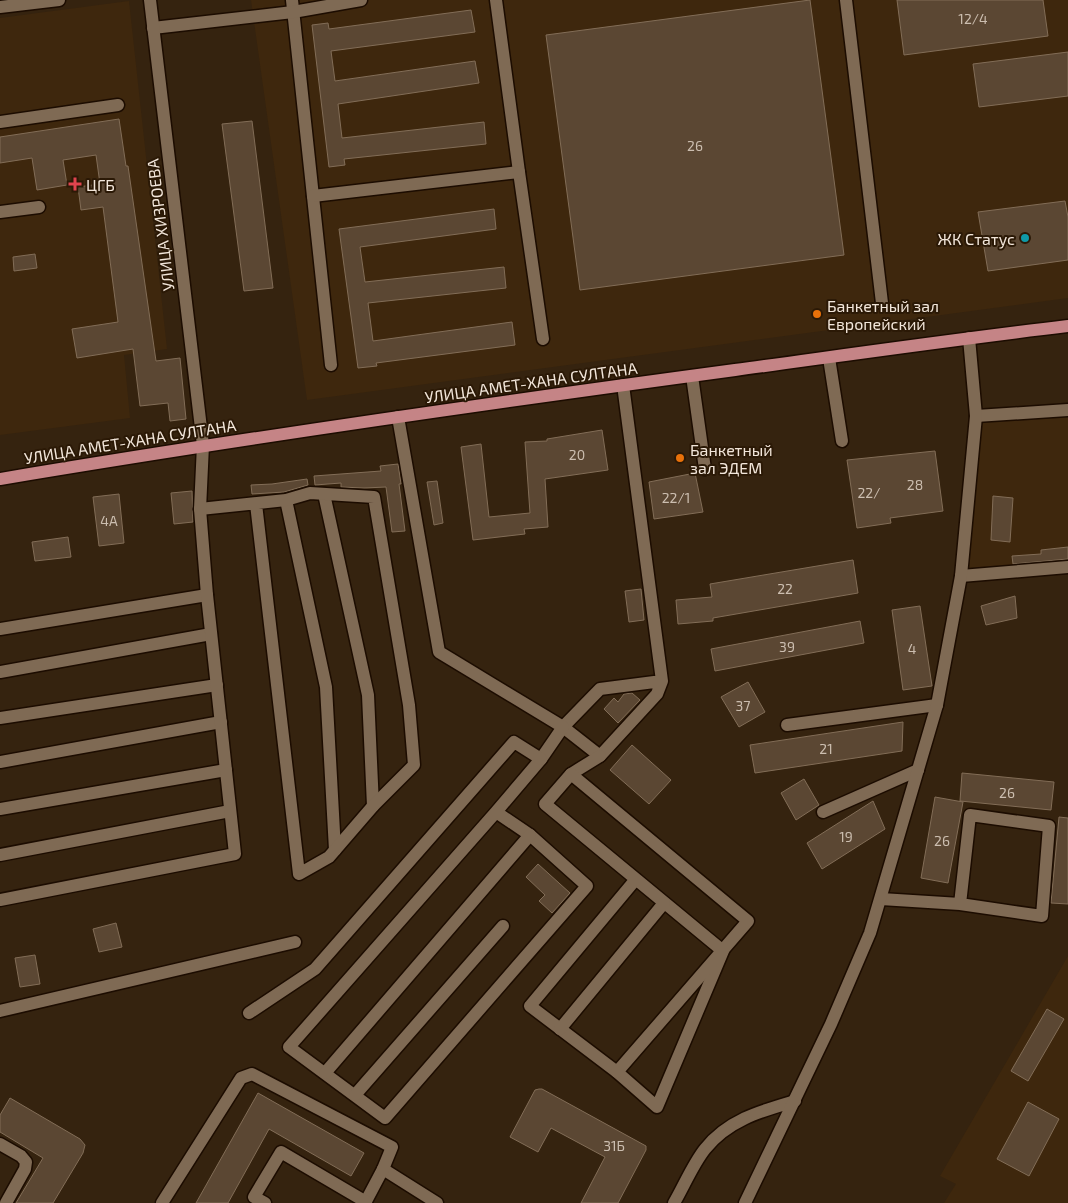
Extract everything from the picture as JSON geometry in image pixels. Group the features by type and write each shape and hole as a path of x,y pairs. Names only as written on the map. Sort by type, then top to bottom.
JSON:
{"main road":[{"name":"УЛИЦА АМЕТ-ХАНА СУЛТАНА","path":"0,479 203,445 398,417 1068,326"}],"street":[{"path":"0,7 59,0"},
{"name":"УЛИЦА ХИЗРОЕВА","path":"0,900 235,854 207,595 200,509 203,445 150,0"},
{"path":"153,28 292,6 361,0"},
{"path":"496,0 543,339"},
{"path":"846,0 882,303"},
{"path":"292,6 331,365"},
{"path":"0,122 118,105"},
{"path":"313,196 519,172"},
{"path":"0,212 39,207"},
{"path":"745,1203 831,1024 862,952 881,899 936,705 961,576 976,416 969,338"},
{"path":"829,358 842,441"},
{"path":"692,376 705,469"},
{"path":"623,385 662,681 657,694 600,756 571,774 545,804 722,951"},
{"path":"976,416 1068,410"},
{"path":"398,417 439,652 563,727 600,756"},
{"path":"200,509 286,500 310,492 374,497 409,705 414,765 373,806 329,858 300,874 256,504"},
{"path":"324,494 368,695 373,806"},
{"path":"286,500 326,687 335,850"},
{"path":"961,576 1068,567"},
{"path":"0,629 207,595"},
{"path":"0,672 212,634"},
{"path":"496,812 530,835 587,886 386,1118 289,1047 496,812 563,727 600,689 662,681"},
{"path":"0,718 217,685"},
{"path":"787,725 936,705"},
{"path":"0,762 221,722"},
{"path":"249,1013 315,969 514,742 540,758"},
{"path":"0,809 226,770"},
{"path":"823,812 918,770"},
{"path":"571,774 748,921 617,1072"},
{"path":"0,854 230,812"},
{"path":"881,899 960,904 1042,916 1049,826 970,815 960,904"},
{"path":"325,1073 530,835"},
{"path":"636,880 530,1006 617,1072 657,1107 722,951"},
{"path":"560,1029 664,903"},
{"path":"355,1096 502,926"},
{"path":"0,1011 295,942"},
{"path":"162,1203 241,1078 252,1074 392,1147 365,1202 281,1152 254,1197 265,1203"},
{"path":"674,1203 705,1149 719,1136 738,1120 766,1109 795,1101"},
{"path":"0,1144 21,1156 26,1162 25,1169 6,1203"},
{"path":"383,1168 437,1203"}],"shaded area":[{"path":"251,0 1068,0 1068,298 307,400"},
{"name":"ЦГБ","path":"129,1 167,349 124,355 130,418 0,435 0,18"},
{"path":"1068,406 1068,558 957,572 975,422"},
{"path":"1068,956 1068,1203 944,1203 956,1184 940,1176"}],"building":[{"path":"810,0 844,255 580,290 546,35"},
{"path":"897,0 1043,0 1048,36 904,55"},
{"path":"471,10 475,32 331,51 335,81 475,61 479,83 338,104 342,138 484,122 486,144 344,159 345,165 329,167 312,25 328,23 329,29"},
{"path":"1068,52 1068,96 979,107 973,64"},
{"path":"119,119 126,166 128,166 156,361 180,358 186,419 170,421 168,403 140,406 133,349 77,358 72,329 118,322 103,207 81,210 78,187 100,184 96,155 63,160 67,185 37,190 32,158 0,163 0,137"},
{"path":"252,121 273,288 244,291 222,124"},
{"name":"ЖК Статус","path":"1065,201 1068,217 1068,260 988,271 978,212"},
{"path":"494,209 496,229 360,247 365,282 504,267 506,288 368,303 373,341 512,322 515,345 376,363 377,366 358,368 339,229"},
{"path":"35,254 37,268 14,271 13,257"},
{"path":"602,430 608,470 545,479 548,527 524,529 525,534 473,540 461,447 481,444 489,517 530,513 525,442 547,441 547,439"},
{"path":"935,451 943,511 890,518 891,523 857,528 847,460"},
{"path":"398,464 405,531 392,532 386,487 341,487 341,483 315,485 314,476 381,471 380,466"},
{"path":"695,473 703,512 654,519 649,482"},
{"path":"307,479 308,485 284,492 252,494 251,485"},
{"path":"437,481 443,523 434,525 427,482"},
{"path":"192,491 193,522 174,524 171,493"},
{"path":"119,494 124,543 99,546 93,497"},
{"path":"993,496 1013,498 1010,542 991,540"},
{"path":"68,537 71,557 35,561 32,542"},
{"path":"1068,547 1068,559 1013,564 1012,556 1041,554 1041,550"},
{"path":"853,560 858,593 713,618 713,621 678,624 676,600 712,597 710,584"},
{"path":"641,589 644,620 629,622 625,591"},
{"path":"1015,596 1017,618 986,625 981,606"},
{"path":"920,606 932,686 903,690 892,610"},
{"path":"860,621 864,643 715,671 711,649"},
{"path":"748,682 765,712 739,727 721,697"},
{"path":"632,693 640,700 618,723 604,709 614,698 618,702 624,694"},
{"path":"903,722 902,751 755,773 750,745"},
{"path":"632,745 671,780 649,804 610,770"},
{"path":"962,773 1054,782 1051,810 960,801"},
{"path":"804,779 819,805 796,820 781,793"},
{"path":"935,797 963,802 948,883 921,878"},
{"path":"873,801 885,829 822,869 807,843"},
{"path":"1059,817 1068,818 1068,904 1051,903"},
{"path":"538,864 570,893 552,913 539,901 545,895 526,877"},
{"path":"116,923 122,947 99,952 93,929"},
{"path":"35,955 40,984 20,987 15,958"},
{"path":"1047,1009 1064,1019 1028,1081 1011,1071"},
{"path":"539,1089 646,1146 646,1150 618,1203 581,1203 605,1157 551,1128 538,1152 510,1137 535,1090"},
{"path":"258,1093 364,1153 351,1176 269,1129 228,1203 196,1203"},
{"path":"10,1098 80,1139 85,1145 83,1153 53,1203 16,1203 43,1158 0,1132 0,1115"},
{"path":"1028,1102 1059,1119 1029,1176 997,1159"}],"place":[{"name":"ЦГБ","path":"75,184"},
{"name":"ЖК Статус","path":"1025,238"},
{"name":"Банкетный зал Европейский","path":"817,314"},
{"name":"Банкетный зал ЭДЕМ","path":"680,458"}]}
